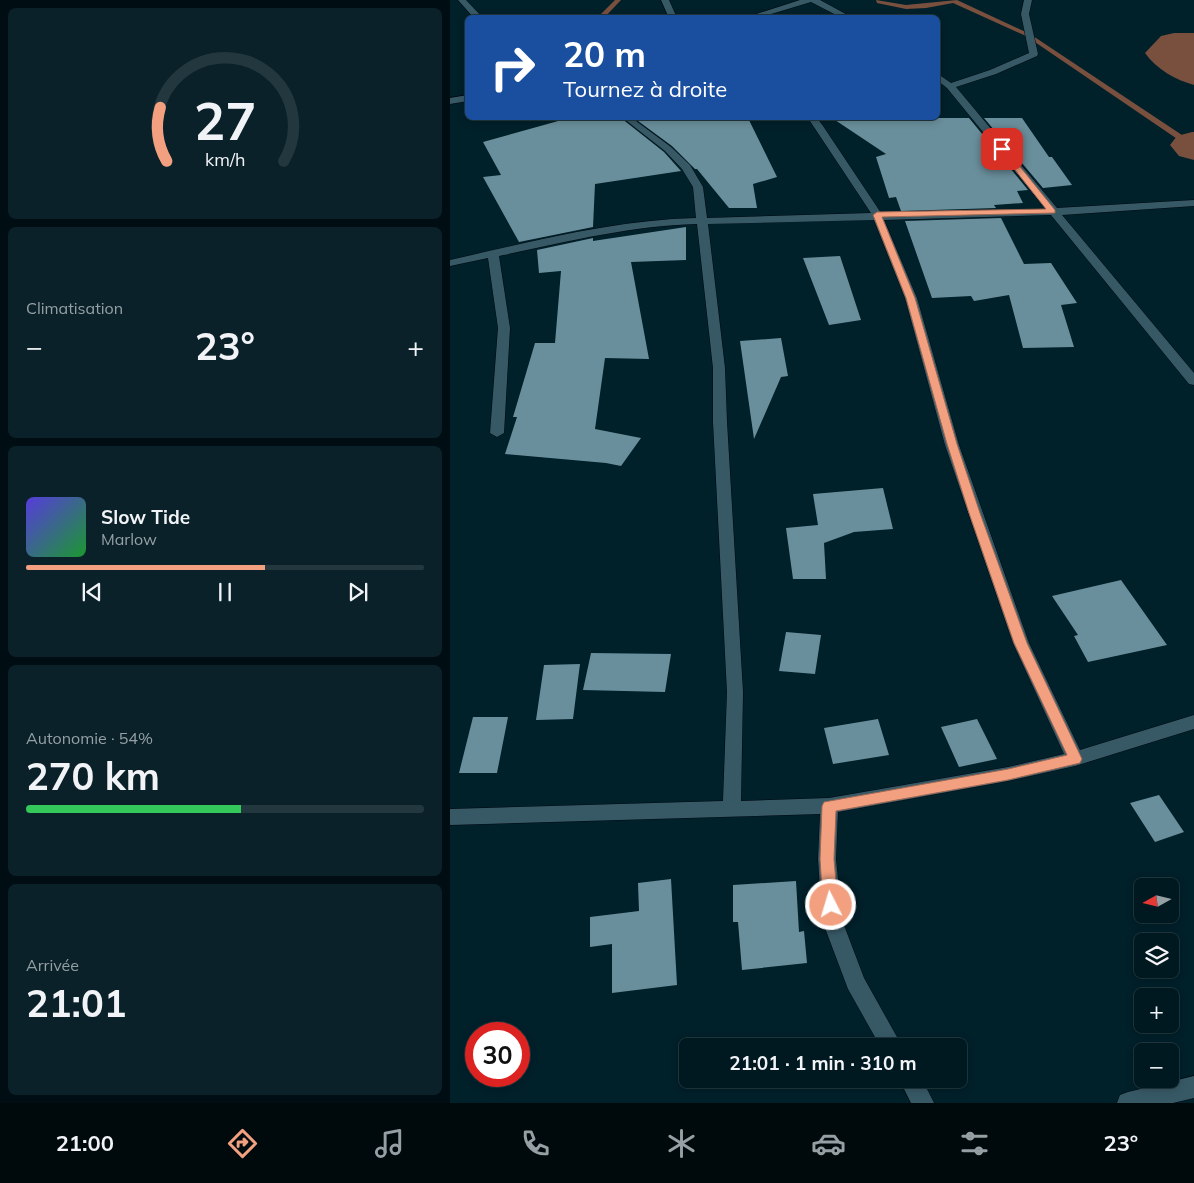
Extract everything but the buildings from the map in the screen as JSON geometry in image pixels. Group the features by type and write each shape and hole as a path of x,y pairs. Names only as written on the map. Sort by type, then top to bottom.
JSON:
{"street":[{"path":"462,0 476,15"},
{"path":"666,0 672,15"},
{"path":"758,15 809,0"},
{"path":"814,0 843,15"},
{"path":"950,86 993,72 1034,54 1025,14 1028,0"},
{"path":"940,78 950,86 1052,212 1194,381"},
{"path":"450,101 465,98"},
{"path":"630,120 668,150 686,167 698,187 719,368 720,422 735,692 732,810"},
{"path":"814,120 877,215 911,298 952,444 974,513 1021,643 1076,759"},
{"path":"450,264 620,227 660,222 1052,212 1194,203"},
{"path":"493,254 504,328 497,433"},
{"path":"450,817 829,806 1008,774 1076,759 1194,722"},
{"path":"829,806 827,859 832,920 855,982 886,1038"},
{"path":"1128,1103 1194,1087"},
{"path":"915,1088 923,1103"}],"waterway":[{"path":"603,15 618,0"},
{"path":"879,0 879,2 888,5 906,7 936,5 954,1 1028,35 1192,145"},
{"path":"1194,44 1174,44 1164,53 1194,73"}],"route":[{"path":"831,905 827,859 829,806 1008,774 1076,759 1021,643 974,513 952,444 911,298 877,215 1052,212 1002,149"}]}
